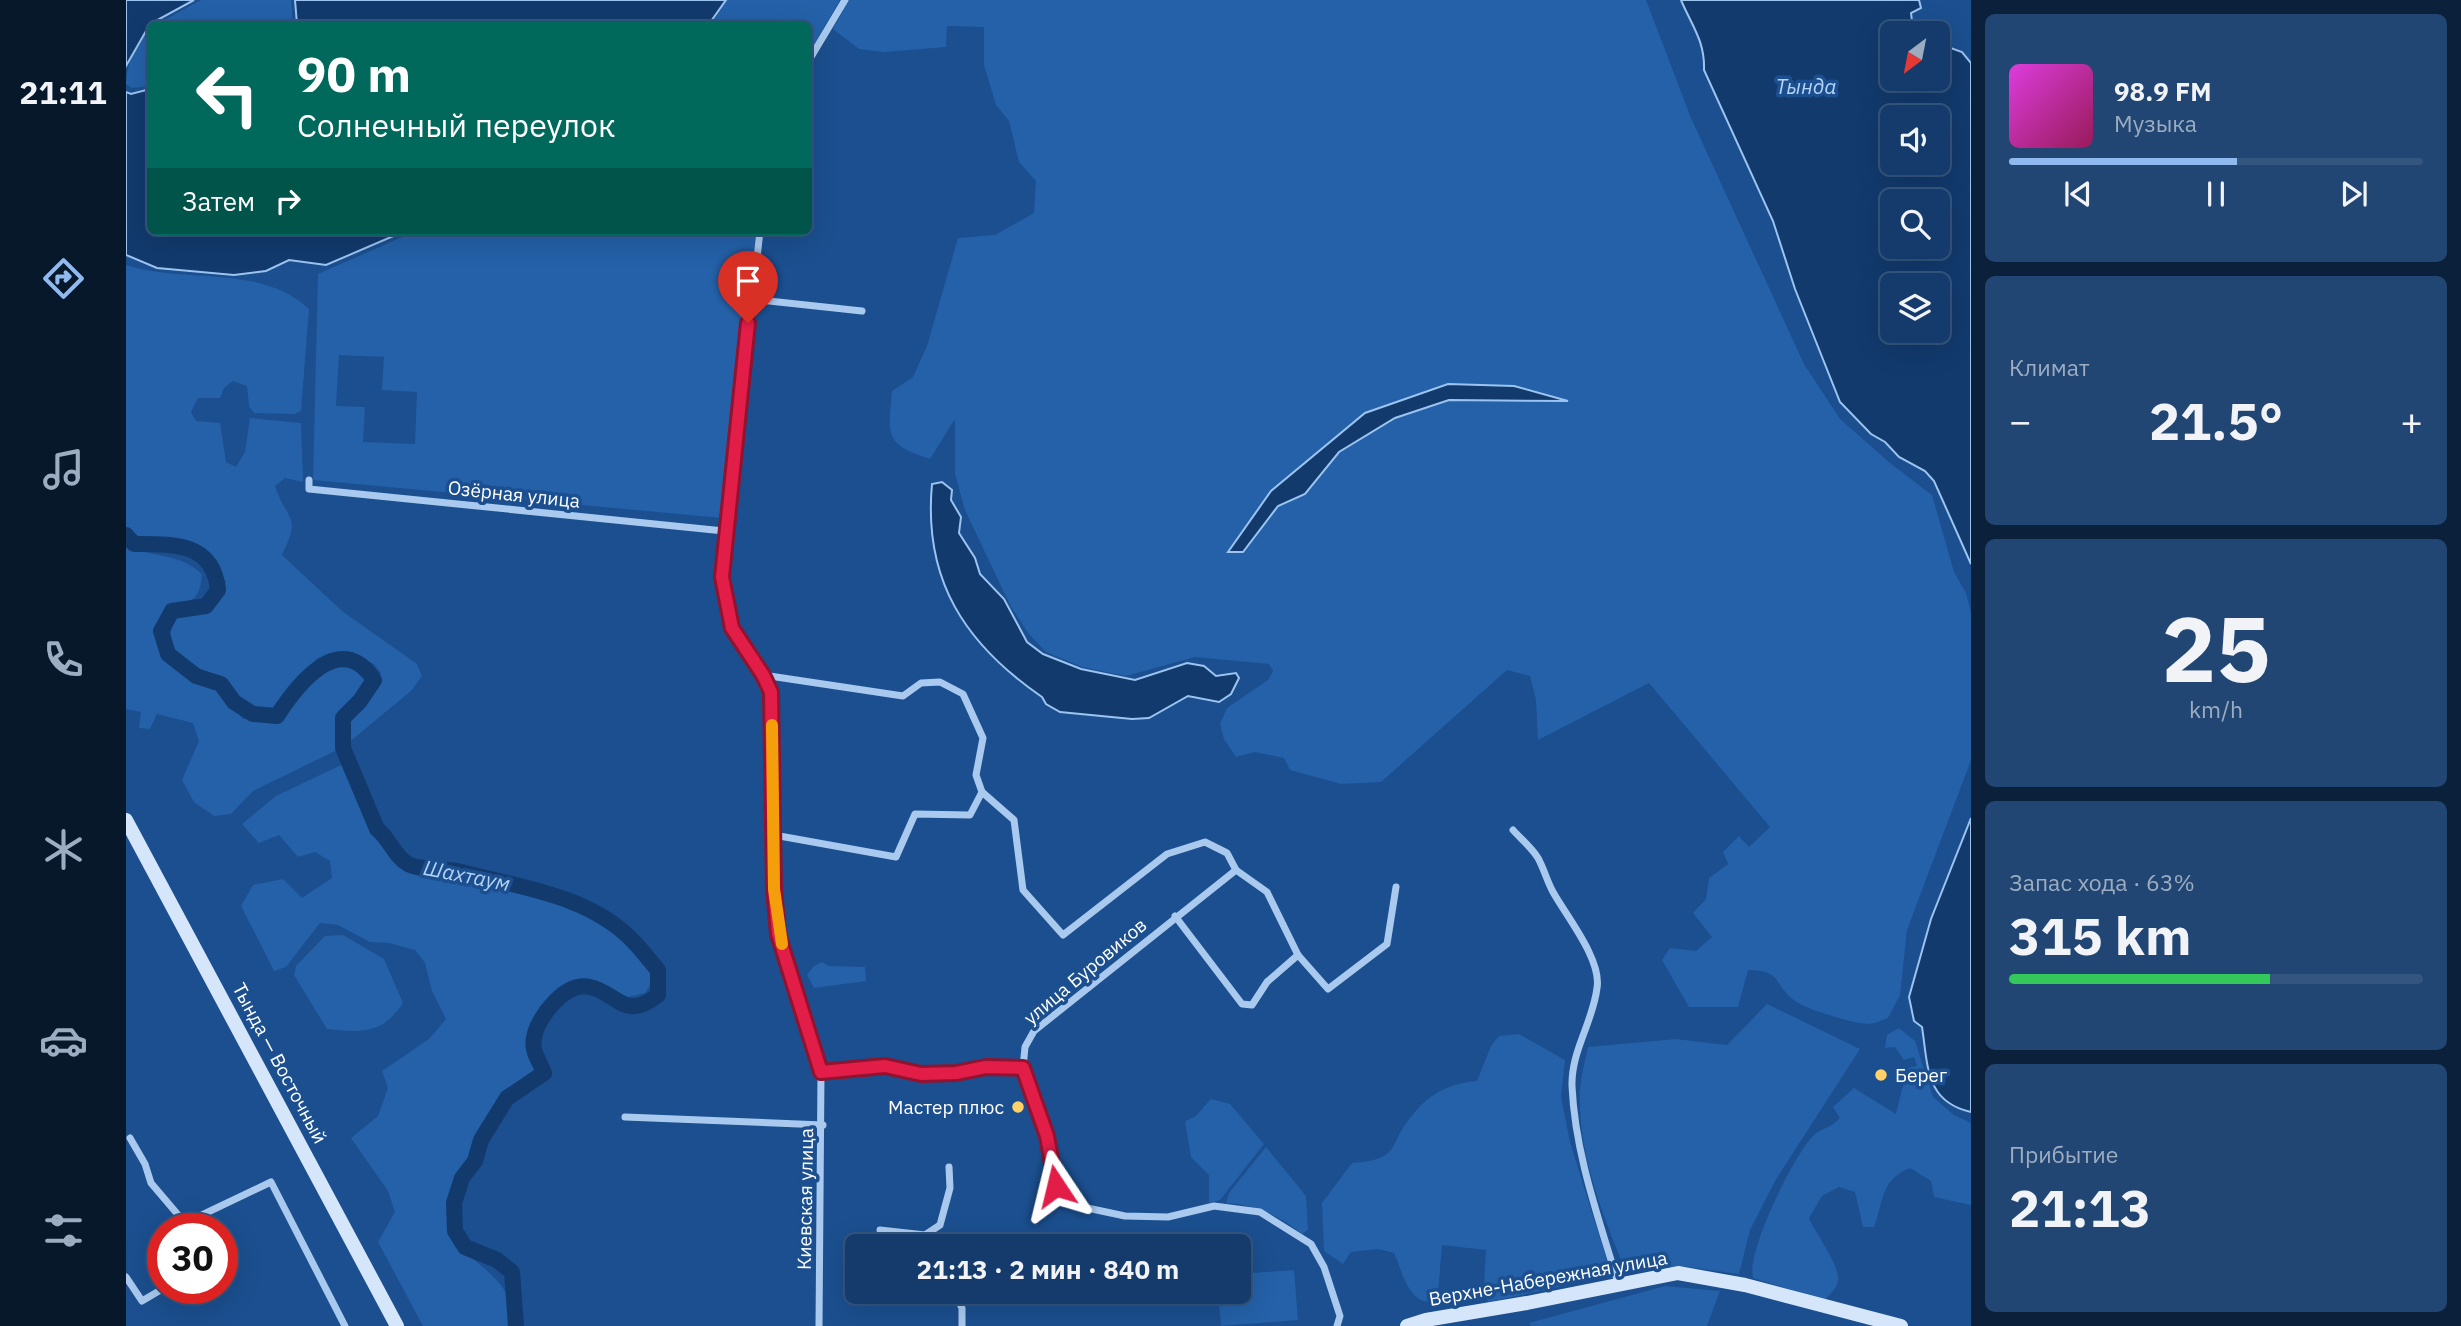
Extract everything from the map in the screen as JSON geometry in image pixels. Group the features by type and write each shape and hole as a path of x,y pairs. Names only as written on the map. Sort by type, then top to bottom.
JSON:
{"street":[{"path":"812,55 845,0"},
{"name":"Киевская улица","path":"759,235 724,531 722,577 732,628 771,692 774,889 778,934 821,1072 823,1125 819,1326"},
{"path":"751,299 862,311"},
{"name":"Озёрная улица","path":"309,480 309,489 724,531"},
{"path":"763,675 903,696 921,683 940,682 963,694 983,738 976,775 982,792 1014,820 1023,890 1063,935 1167,855 1205,842 1227,853 1236,870 1267,892 1298,955 1328,989 1387,944 1396,887"},
{"path":"774,835 897,857 915,814 970,815 982,792"},
{"name":"Тында — Восточный","path":"126,820 397,1326"},
{"path":"1513,830 1537,856 1553,891 1588,951 1598,984 1593,1011 1579,1044 1572,1082 1576,1129 1587,1178 1618,1283"},
{"name":"улица Буровиков","path":"1023,1068 1025,1047 1034,1031 1236,870"},
{"name":"улица Буровиков","path":"1175,916 1242,1004 1252,1005 1267,982 1298,955"},
{"path":"821,1072 885,1066 921,1074 956,1073 986,1067 1023,1068 1047,1136 1059,1202 1125,1216 1168,1217 1214,1206 1260,1212 1311,1244 1324,1267 1340,1316 1337,1326"},
{"path":"625,1117 823,1125"},
{"path":"130,1138 145,1164 151,1183 175,1213"},
{"path":"926,1234 940,1225 950,1188 949,1167"},
{"path":"211,1213 271,1182 345,1326"},
{"path":"880,1230 916,1234"},
{"name":"Верхне-Набережная улица","path":"1407,1326 1426,1320 1678,1273 1696,1275 1901,1326"},
{"path":"126,1277 142,1301"},
{"path":"126,1287 142,1301"},
{"path":"142,1301 147,1298"},
{"path":"960,1304 962,1326"}],"shaded area":[{"path":"201,0 291,0 293,21 162,21"},
{"path":"727,0 840,0 812,48 812,21 713,21"},
{"path":"849,0 1646,0 1691,118 1804,364 1840,419 1932,495 1954,572 1966,593 1971,613 1971,760 1907,930 1900,995 1888,1018 1868,1024 1819,1012 1795,1001 1773,976 1748,970 1738,1007 1689,1007 1662,960 1670,948 1696,951 1712,937 1693,913 1706,899 1709,878 1728,864 1723,852 1739,836 1749,847 1770,827 1649,683 1538,740 1536,700 1530,676 1507,670 1381,782 1341,784 1290,770 1284,758 1255,752 1236,757 1224,739 1220,724 1227,708 1268,680 1273,671 1269,664 1195,657 1126,676 1082,667 1046,652 1028,633 1010,605 965,510 955,474 955,419 930,459 897,443 890,428 892,391 913,377 927,346 958,238 995,235 1034,213 1036,181 1019,162 1009,121 996,105 984,65 984,27 947,26 946,47 884,52 859,49 833,29","holes":["1514,386 1564,400 1449,400 1395,418 1339,452 1305,494 1278,506 1271,491 1365,413"]},
{"path":"147,33 147,86 132,88 126,84 126,77 140,41"},
{"path":"407,235 756,235 722,518 313,480 318,274","holes":["339,355 384,357 382,390 417,392 415,444 363,442 365,407 336,406"]},
{"path":"126,265 172,274 246,280 290,295 309,309 301,411 295,414 254,413 249,406 247,386 233,381 224,388 220,398 198,398 191,412 196,421 220,423 226,462 236,467 245,452 250,418 301,423 303,482 285,478 275,486 292,525 282,555 342,611 417,664 422,676 411,691 347,744 350,717 367,699 381,673 374,664 349,652 329,653 316,659 279,707 267,711 238,701 225,685 192,670 170,649 172,628 176,619 184,613 199,613 205,610 216,600 226,582 212,557 200,546 181,541 143,538 126,527"},
{"path":"126,542 142,551 181,561 202,574 196,596 171,610 165,617 158,642 169,662 222,694 243,719 277,719 305,687 327,671 339,667 352,669 365,677 359,697 339,718 337,750 253,791 231,814 214,816 194,802 182,780 199,741 193,723 157,714 150,729 139,728 141,712 126,709"},
{"path":"341,765 375,834 394,858 406,868 423,874 453,876 506,887 567,908 622,938 642,957 654,979 645,993 628,997 590,980 577,979 567,982 548,998 534,1021 528,1046 529,1057 536,1071 499,1099 474,1140 469,1158 455,1182 450,1214 453,1243 484,1268 504,1289 513,1313 511,1326 423,1326 378,1242 395,1212 388,1191 351,1138 378,1116 388,1088 382,1071 429,1039 446,1019 432,991 425,963 415,950 389,943 370,942 338,925 320,923 286,967 274,971 241,906 253,885 283,879 302,898 332,878 330,861 315,852 298,857 279,835 259,843 242,824 276,796"},
{"path":"343,935 384,959 403,1003 388,1021 371,1029 327,1029 294,975 296,966 325,936"},
{"path":"822,962 829,966 865,967 866,981 814,988 807,975 814,966"},
{"path":"1767,1004 1860,1049 1775,1181 1750,1230 1739,1274 1681,1266 1626,1272 1593,1183 1583,1137 1580,1089 1588,1047 1676,1039 1727,1045"},
{"path":"1899,1028 1915,1041 1933,1097 1954,1115 1971,1123 1971,1205 1934,1197 1931,1181 1910,1168 1900,1173 1888,1185 1874,1227 1863,1227 1855,1192 1839,1187 1822,1196 1809,1218 1838,1275 1836,1286 1825,1300 1753,1278 1757,1247 1773,1204 1805,1146 1814,1135 1840,1118 1833,1107 1854,1088 1896,1114 1903,1085 1903,1069 1917,1066 1914,1057 1904,1060 1895,1047 1885,1048 1887,1035"},
{"path":"1519,1034 1565,1060 1561,1097 1570,1142 1608,1264 1601,1278 1488,1302 1484,1288 1486,1250 1442,1245 1438,1294 1431,1302 1423,1301 1411,1291 1394,1253 1378,1249 1351,1252 1343,1264 1324,1251 1322,1203 1352,1163 1376,1159 1389,1152 1410,1118 1426,1101 1453,1086 1477,1081 1491,1046 1499,1036"},
{"path":"1211,1099 1230,1104 1264,1144 1220,1200 1209,1203 1209,1175 1191,1157 1185,1121 1195,1117"},
{"path":"1266,1147 1306,1196 1308,1230 1302,1234 1266,1212 1226,1203 1229,1193"},
{"path":"1294,1270 1298,1320 1221,1326 1219,1304 1251,1304 1251,1273"},
{"path":"1665,1286 1720,1291 1707,1326 1531,1326 1529,1323"}],"water":[{"path":"126,0 194,0 156,21 147,21 147,29 126,66"},
{"path":"295,0 726,0 711,21 297,21"},
{"name":"Тында","path":"1681,0 1919,0 1921,8 1911,13 1912,21 1880,21 1880,91 1950,91 1950,48 1962,52 1971,63 1971,564 1934,481 1925,471 1899,457 1885,442 1871,434 1840,402 1795,289 1773,221 1704,70 1697,34"},
{"path":"147,90 147,235 396,235 326,265 289,260 266,271 234,275 157,268 126,255 126,92 131,94"},
{"path":"1448,384 1514,386 1568,401 1449,400 1395,418 1339,452 1305,494 1278,506 1243,552 1228,552 1271,491 1365,413"},
{"path":"942,482 952,490 951,500 961,517 959,533 975,558 980,574 1004,599 1027,642 1043,654 1081,669 1135,680 1187,663 1204,666 1216,676 1236,673 1239,678 1231,694 1219,702 1188,696 1149,718 1132,719 1060,712 1046,704 1042,697 991,655 971,632 955,607 943,580 931,519 932,484"},
{"path":"1971,818 1971,1112 1945,1100 1931,1080 1922,1027 1914,1021 1909,997 1931,919"}],"waterway":[{"name":"Шахтаум","path":"126,535 134,544 163,544 189,549 200,554 208,563 215,574 218,590 206,606 172,611 161,631 168,654 196,676 221,684 234,702 253,714 277,716 308,677 334,660 348,659 361,665 374,680 360,701 343,718 343,748 377,829 403,861 419,868 454,871 529,888 575,903 615,925 658,970 658,995 637,1006 629,1006 590,987 572,989 554,1002 541,1020 533,1043 544,1073 507,1098 481,1140 475,1161 462,1178 454,1203 455,1231 465,1247 497,1260 512,1272 516,1326"}],"slow traffic":[{"path":"772,725 774,889 778,934 782,944"}],"place":[{"name":"Берег","path":"1881,1075"},
{"name":"Мастер плюс","path":"1018,1107"}],"route":[{"path":"748,323 724,531 722,577 732,628 771,692 774,889 778,934 821,1072 885,1066 921,1074 956,1073 986,1067 1023,1068 1047,1136 1056,1186"}]}
